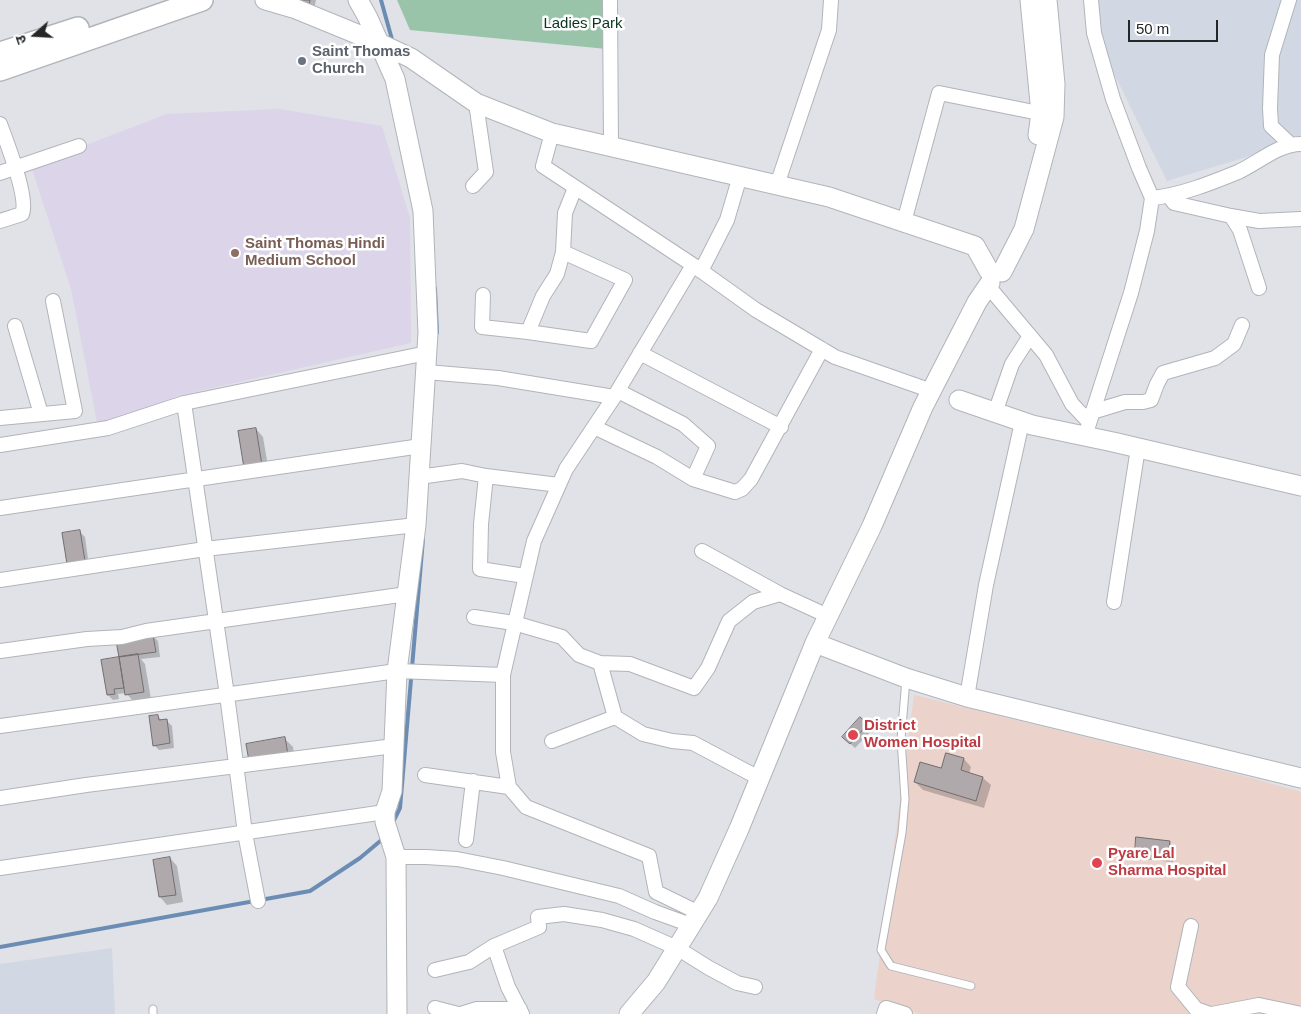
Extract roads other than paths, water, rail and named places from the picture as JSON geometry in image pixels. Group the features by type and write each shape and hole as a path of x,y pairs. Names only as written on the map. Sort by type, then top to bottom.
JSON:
{"main road":[{"path":"0,53 164,0"},
{"path":"0,70 202,0"}],"street":[{"path":"265,0 296,10 412,58 476,103 552,133 829,197 975,246 1030,336 1046,355 1072,404 1089,423 1138,448 1301,486"},
{"path":"358,0 369,9 379,43 395,79 423,212 428,334 427,353 431,372 421,446 416,525 397,671 392,791 385,817 395,850 397,1014"},
{"path":"610,0 611,147"},
{"path":"777,185 829,30 831,0"},
{"path":"1030,0 1048,115"},
{"path":"629,1014 656,982 712,890 815,643 872,526 923,407 992,276 998,254 1017,212 1036,157 1055,84 1047,0"},
{"path":"1089,423 1131,293 1147,231 1152,198 1113,100 1094,33 1090,0"},
{"path":"1152,198 1169,196 1238,171 1296,144 1271,126 1270,108 1272,55 1289,0"},
{"path":"904,222 939,93 1048,115"},
{"path":"473,186 486,172 476,103"},
{"path":"0,124 24,201 22,214 0,221"},
{"path":"552,133 543,166 575,188 697,268 756,310 822,350 836,357 932,392"},
{"path":"0,173 79,146"},
{"path":"695,919 656,892 649,856 526,806 509,787 503,752 503,675 534,541 566,469 697,268 726,220 740,176"},
{"path":"528,332 543,296 557,274 563,252 565,214 575,188"},
{"path":"1169,196 1174,204 1258,221 1301,219"},
{"path":"1231,216 1240,230 1259,288"},
{"path":"483,295 482,327 591,341 625,280 563,252"},
{"path":"0,418 76,411 52,301"},
{"path":"959,400 1022,422 1089,423 1125,402 1151,400 1163,374 1215,358 1234,344 1242,324"},
{"path":"15,326 41,414"},
{"path":"997,413 997,407 1012,364 1030,336"},
{"path":"594,427 657,457 693,479 735,492 742,489 751,479 822,350"},
{"path":"0,445 108,428 184,402 427,353"},
{"path":"640,354 781,427"},
{"path":"431,372 498,378 616,394 683,424 708,446 693,479"},
{"path":"184,402 227,695 245,833 258,901"},
{"path":"967,697 988,577 1022,422"},
{"path":"0,508 421,446"},
{"path":"1114,602 1138,448"},
{"path":"419,477 462,472 559,485"},
{"path":"486,476 481,524 480,569 525,576"},
{"path":"0,580 205,548 416,525"},
{"path":"702,551 780,594 828,616"},
{"path":"0,651 86,639 122,637 146,631 407,594"},
{"path":"474,617 514,623 562,637 579,655 600,663 630,664 694,688 708,668 729,621 754,602 780,594"},
{"path":"815,643 906,678 967,697 1301,778"},
{"path":"600,663 616,717 643,734 693,743 759,778"},
{"path":"0,726 397,671 503,675"},
{"path":"552,741 616,717"},
{"path":"0,798 86,784 394,746"},
{"path":"425,775 509,787"},
{"path":"466,840 473,782"},
{"path":"0,868 245,833 385,817"},
{"path":"395,850 503,868 619,896 654,912 695,919"},
{"path":"435,970 469,962 494,946 539,927 538,917 564,914 602,920 634,928 677,948 737,984 755,987"},
{"path":"1191,926 1178,987 1196,1008 1211,1014 1259,1005 1301,1014"},
{"path":"494,946 508,987 521,1011"},
{"path":"435,1008 460,1014 478,1009 521,1011"},
{"path":"884,1014 886,1008 905,1014"}],"lane":[{"path":"906,678 901,739 905,799 902,833 882,950 891,966 971,986"}],"waterway":[{"path":"381,0 393,43"},
{"path":"435,288 437,333"},
{"path":"392,824 400,808 423,539"},
{"path":"0,947 310,891 360,858 385,837"}],"place":[{"name":"Saint Thomas Church","path":"302,61"},
{"name":"Saint Thomas Hindi Medium School","path":"235,253"},
{"name":"District Women Hospital","path":"853,735"},
{"name":"Pyare Lal Sharma Hospital","path":"1097,863"}],"park label":[{"name":"Ladies Park","path":"583,24"}]}
